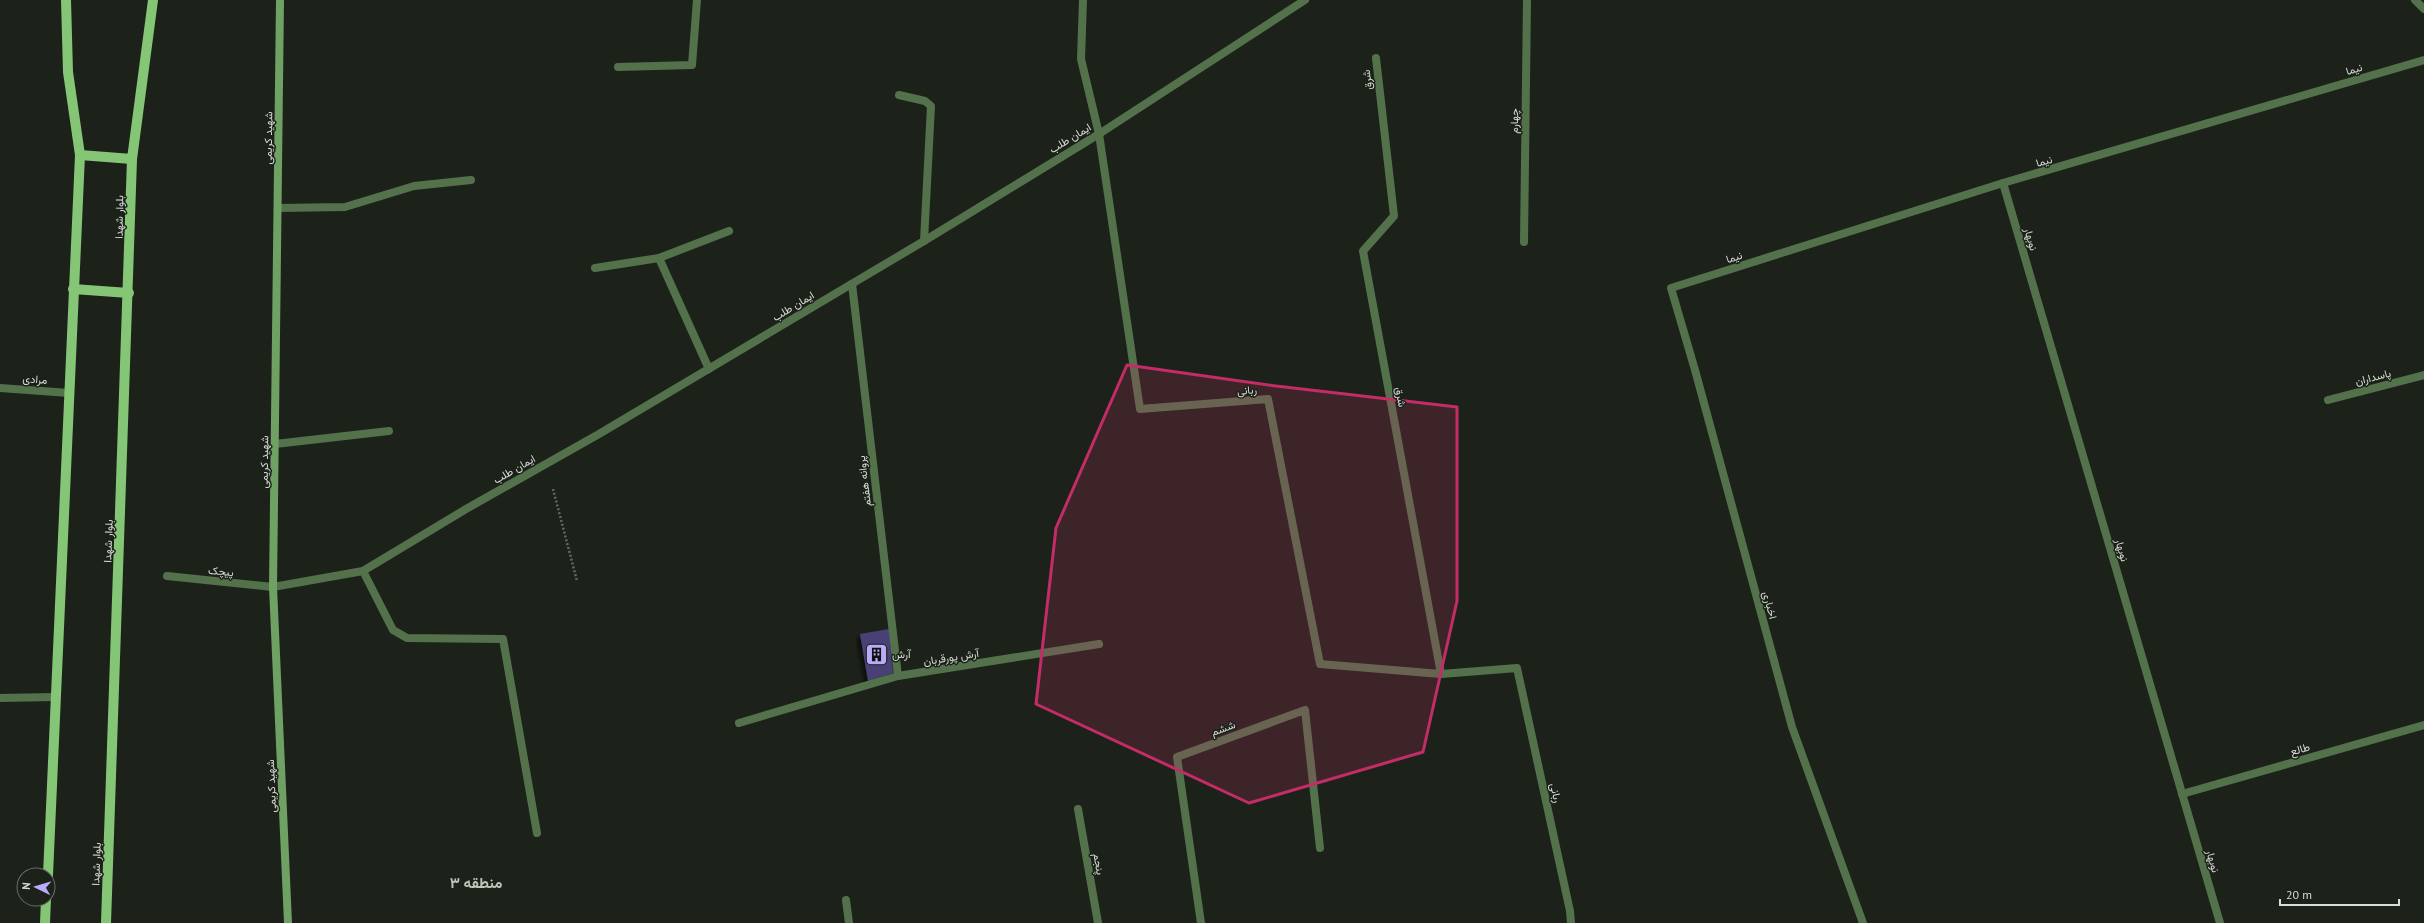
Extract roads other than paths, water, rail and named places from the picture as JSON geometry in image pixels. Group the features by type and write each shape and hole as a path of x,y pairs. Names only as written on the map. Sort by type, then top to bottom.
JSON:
{"main road":[{"path":"48,867 80,155 68,72 66,0"},
{"name":"بلوار شهدا","path":"106,923 129,293 132,159 153,0"},
{"name":"شهید کریمی","path":"280,0 273,587 288,923"},
{"path":"80,155 132,159"},
{"path":"73,290 129,293"},
{"path":"45,923 46,907"}],"street":[{"path":"618,67 692,64 697,0"},
{"path":"1083,0 1081,59 1099,134"},
{"name":"ایمان طلب","path":"273,587 363,571 709,369 924,241 1099,134 1305,0"},
{"name":"چهارم","path":"1524,242 1527,0"},
{"path":"2416,0 2424,9"},
{"name":"شرق","path":"1376,58 1394,216 1363,251 1441,674"},
{"name":"نیما","path":"1671,288 2004,184 2424,60"},
{"path":"899,95 925,101 931,106 924,241"},
{"name":"ربانی","path":"1099,134 1140,409 1268,399 1320,664 1441,674 1517,668 1570,911 1571,923"},
{"path":"278,208 345,208 414,186 471,180"},
{"name":"نوبهار","path":"2004,184 2220,923"},
{"path":"595,268 659,258 729,232"},
{"path":"659,258 709,369"},
{"name":"پروانه هفتم","path":"852,284 898,676"},
{"name":"اخباری","path":"1671,288 1695,370 1792,728 1863,923"},
{"name":"پاسداران","path":"2328,400 2424,375"},
{"name":"مرادی","path":"0,388 69,393"},
{"path":"275,444 389,431"},
{"path":"363,571 393,630 407,638 503,639 537,832"},
{"name":"پیچک","path":"167,576 273,587"},
{"name":"آرش پورقربان","path":"739,723 898,676 1099,644"},
{"path":"0,698 55,697"},
{"name":"ششم","path":"1201,923 1177,757 1305,710 1320,848"},
{"name":"طالع","path":"2182,794 2424,725"},
{"name":"پنجم","path":"1078,809 1098,923"},
{"path":"846,900 849,923"}],"place":[{"name":"آرش","path":"877,654"}],"district":[{"name":"منطقه ۳","path":"476,883"}]}
